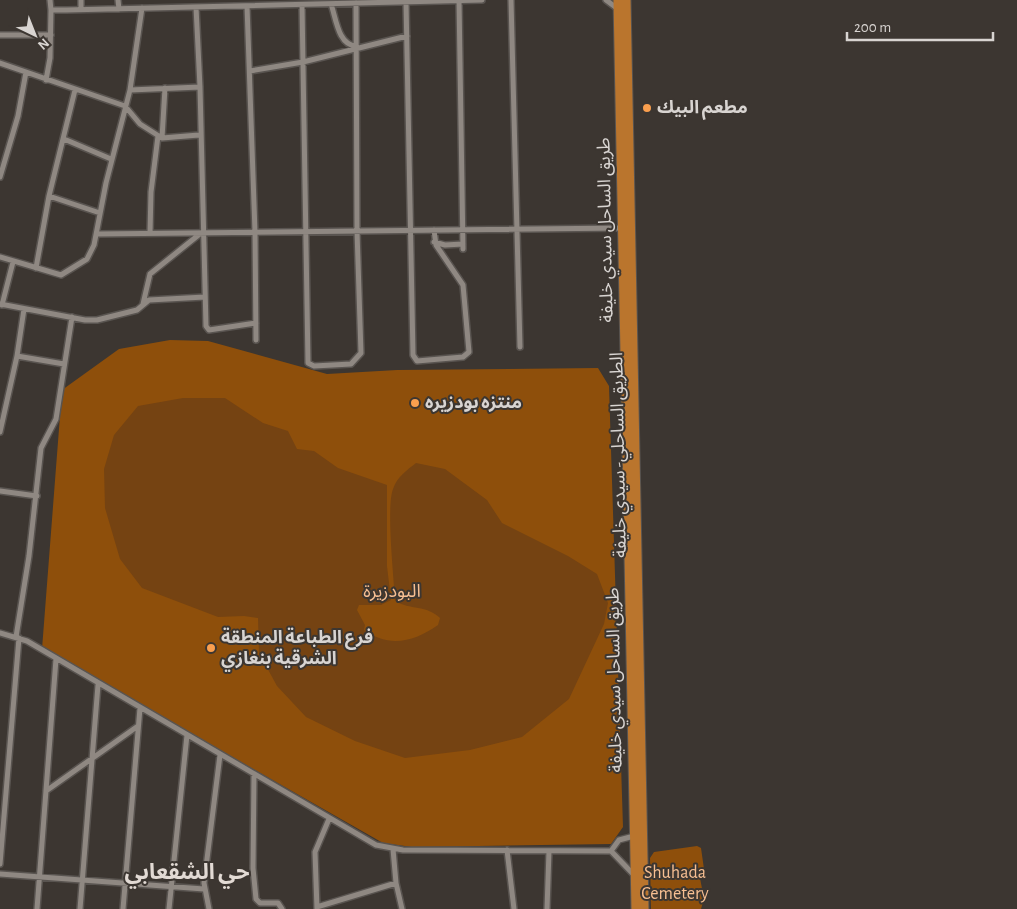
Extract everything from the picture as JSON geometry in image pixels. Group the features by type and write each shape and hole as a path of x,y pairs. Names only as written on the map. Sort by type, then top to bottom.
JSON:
{"highway":[{"name":"الطريق الساحلي- سيدي خليفة","path":"626,0 628,286 644,909"},
{"name":"طريق الساحل سيدي خليفة","path":"618,5 622,228 628,286 636,909"}],"street":[{"path":"46,80 51,34 50,0"},
{"path":"81,0 81,10"},
{"path":"118,0 118,9"},
{"path":"152,0 152,8"},
{"path":"190,0 193,7 200,87 202,232 206,326 209,330 256,323"},
{"path":"434,242 463,247 459,0"},
{"path":"51,10 247,6 312,2 331,4 373,1 482,0"},
{"path":"511,0 520,348"},
{"path":"606,0 618,5"},
{"path":"406,2 413,356 417,361 463,357 469,352 463,285 434,242 434,230"},
{"path":"302,4 304,180 308,231 308,363 314,366 350,364 361,354 357,231 356,3"},
{"path":"331,4 343,39 349,45 356,47"},
{"path":"247,6 255,232 256,340"},
{"path":"0,257 60,275 87,259 94,245 111,159 130,90 142,8"},
{"path":"0,36 51,34"},
{"path":"250,71 302,62 356,47 407,36"},
{"path":"0,63 125,106 140,124 160,137 200,135"},
{"path":"0,176 18,116 26,72"},
{"path":"130,90 200,87"},
{"path":"150,233 151,192 160,137 165,88"},
{"path":"36,268 49,196 75,90"},
{"path":"64,139 111,159"},
{"path":"49,196 100,213"},
{"path":"96,234 622,228"},
{"path":"143,304 150,274 202,232"},
{"path":"14,262 1,304 24,309 97,320 137,310 150,300 205,297"},
{"path":"0,432 17,356 24,309"},
{"path":"0,864 2,808 17,638 41,448 56,419 72,317"},
{"path":"17,356 64,364"},
{"path":"0,394 8,394"},
{"path":"0,490 36,496"},
{"path":"0,633 17,638 56,659 376,845 393,850 610,851 635,876"},
{"path":"37,909 56,659"},
{"path":"80,909 98,685"},
{"path":"123,909 140,708"},
{"path":"46,791 138,726"},
{"path":"169,909 186,735"},
{"path":"209,909 204,889 220,755"},
{"path":"254,774 253,868 256,899 260,903 278,903 282,909"},
{"path":"329,819 315,852 316,908 396,883"},
{"path":"610,851 619,840 634,836"},
{"path":"393,850 396,883 402,909"},
{"path":"507,850 514,909"},
{"path":"547,909 549,851"},
{"path":"0,874 204,889"}],"green space":[{"name":"البودزيرة","path":"170,340 208,341 327,374 397,370 598,368 609,386 623,827 611,844 412,847 383,843 42,649 62,390 119,349"},
{"name":"Shuhada Cemetery","path":"697,846 701,848 705,876 700,878 704,899 701,909 651,909 650,858 654,852"}],"shaded area":[{"path":"183,398 225,398 263,423 288,431 297,449 314,451 338,468 387,485 387,566 391,600 381,605 359,605 357,610 365,625 364,630 373,636 392,641 411,639 438,625 440,618 430,611 407,606 395,601 390,527 391,498 397,481 416,463 445,469 487,500 502,523 568,556 597,574 608,603 604,624 569,699 522,737 470,750 405,758 355,741 306,717 277,686 259,653 258,618 244,616 218,617 142,588 120,559 105,508 104,469 114,435 138,406"}],"place":[{"name":"مطعم البيك","path":"647,108"},
{"name":"منتزه بودزيره","path":"415,403"},
{"name":"فرع الطباعة المنطقة الشرقية بنغازي","path":"211,648"}],"district":[{"name":"حي الشقعابي","path":"187,872"}]}
